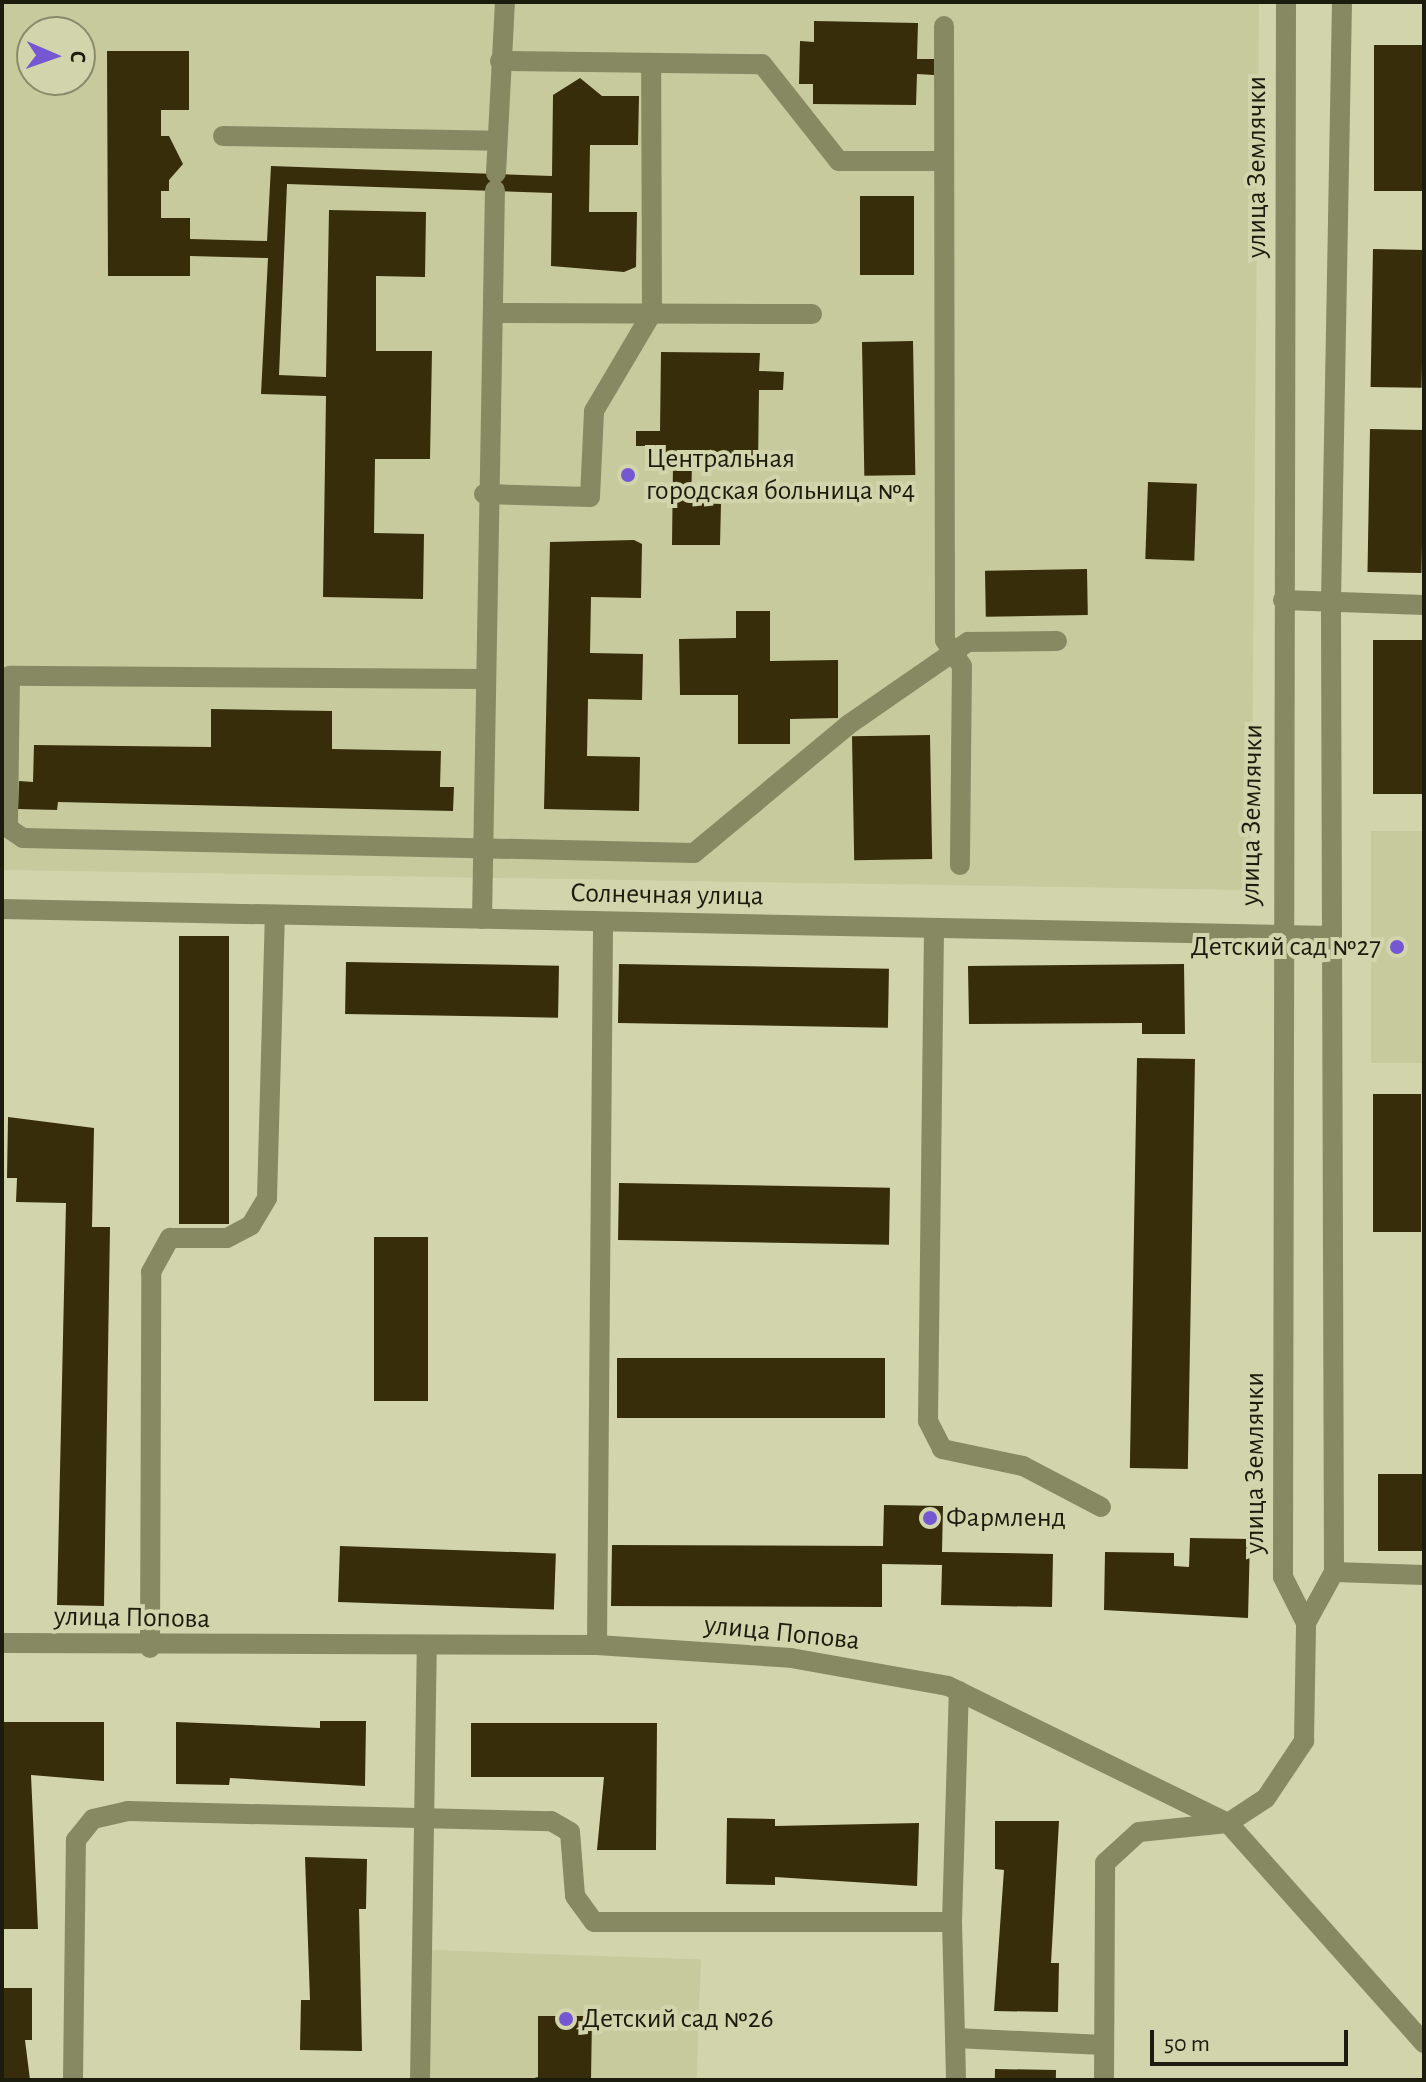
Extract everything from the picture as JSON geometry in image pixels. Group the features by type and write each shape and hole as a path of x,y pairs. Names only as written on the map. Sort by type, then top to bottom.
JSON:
{"street":[{"path":"482,919 484,494 494,313 500,61 505,2"},
{"name":"улица Землячки","path":"1286,2 1279,936 1283,1577 1306,1623"},
{"path":"1104,2080 1105,1863 1139,1832 1228,1823 1266,1798 1304,1741 1306,1623 1334,1572 1331,602 1342,2"},
{"path":"944,26 945,640 962,666 960,865"},
{"path":"500,61 762,64 839,161 943,161"},
{"path":"484,494 590,497 594,411 652,313 651,63"},
{"path":"223,136 497,141"},
{"path":"494,313 812,314"},
{"path":"1283,600 1424,605"},
{"path":"483,679 10,676 8,828 23,838 694,853 848,725 968,642 1057,641"},
{"name":"Солнечная улица","path":"2,909 1331,936"},
{"path":"150,1648 151,1272 170,1238 227,1238 251,1225 267,1198 275,915"},
{"path":"597,1645 603,922"},
{"path":"934,929 928,1421 942,1449 1023,1466 1101,1507"},
{"path":"1334,1572 1424,1575"},
{"name":"улица Попова","path":"2,1643 150,1648 597,1645 791,1658 959,1691 1228,1823 1424,2043"},
{"path":"420,2080 427,1647"},
{"path":"956,2080 952,1922 959,1691"},
{"path":"73,2080 76,1840 93,1819 128,1811 551,1821 570,1832 575,1896 594,1922 952,1922"},
{"path":"955,2038 1104,2045"}],"shaded area":[{"name":"Центральная городская больница №4","path":"2,2 1259,2 1251,890 2,870"},
{"name":"Детский сад №27","path":"1371,831 1424,831 1424,1063 1371,1063"},
{"name":"Детский сад №26","path":"431,1950 701,1959 697,2080 426,2080"}],"building":[{"path":"814,21 918,23 917,59 934,59 934,75 917,74 916,105 813,104 813,84 799,84 800,41 814,42"},
{"path":"1374,45 1423,45 1423,191 1374,191"},
{"path":"107,51 189,51 189,110 161,110 161,136 169,136 183,164 169,180 169,191 161,191 161,218 190,218 190,239 267,241 271,166 552,176 553,95 580,78 602,96 639,96 638,145 590,145 589,212 637,212 636,267 624,272 551,266 552,193 287,184 279,375 326,377 329,210 426,212 425,277 376,276 376,351 432,351 430,459 375,459 374,533 424,534 423,599 323,597 326,396 261,394 268,258 190,256 190,276 108,276"},
{"path":"860,196 914,196 914,275 860,275"},
{"path":"1373,249 1424,250 1422,388 1371,387"},
{"path":"913,341 915,475 864,476 862,342"},
{"path":"661,352 760,353 759,371 784,372 783,390 759,390 758,465 692,464 691,503 721,504 720,545 672,545 673,463 660,463 660,446 636,446 636,431 660,431"},
{"path":"1370,429 1424,430 1421,573 1368,572"},
{"path":"1148,482 1197,484 1194,561 1145,559"},
{"path":"634,540 642,544 641,598 591,597 590,653 643,654 642,700 588,699 587,756 640,757 639,811 544,809 550,542"},
{"path":"1087,569 1088,615 986,617 985,571"},
{"path":"736,611 770,611 770,661 838,660 838,718 790,719 790,744 738,744 738,695 680,695 679,639 736,638"},
{"path":"1373,640 1424,640 1424,794 1373,794"},
{"path":"211,709 332,711 332,749 441,751 440,787 454,787 453,811 58,802 57,810 18,809 19,781 33,782 34,745 211,747"},
{"path":"930,735 932,859 854,860 852,736"},
{"path":"179,936 229,936 229,1224 179,1224"},
{"path":"346,962 559,966 558,1018 345,1014"},
{"path":"619,964 889,969 888,1028 618,1023"},
{"path":"1184,964 1185,1034 1142,1034 1142,1023 969,1024 968,966"},
{"path":"1137,1058 1195,1059 1188,1469 1130,1468"},
{"path":"1373,1094 1421,1094 1421,1232 1373,1232"},
{"path":"8,1117 94,1128 92,1227 110,1227 104,1606 57,1605 66,1203 16,1202 17,1178 7,1178"},
{"path":"619,1183 890,1188 889,1245 618,1240"},
{"path":"374,1237 428,1237 428,1401 374,1401"},
{"path":"617,1358 885,1358 885,1418 617,1418"},
{"path":"1378,1474 1424,1474 1424,1551 1378,1551"},
{"path":"884,1505 943,1506 942,1552 1053,1554 1052,1607 941,1605 942,1565 882,1564 882,1607 611,1606 612,1545 883,1546"},
{"path":"1190,1538 1250,1539 1248,1618 1104,1610 1105,1552 1174,1553 1174,1566 1189,1567"},
{"path":"340,1546 556,1554 554,1610 338,1602"},
{"path":"320,1721 366,1721 365,1786 230,1778 229,1785 176,1784 176,1722 320,1728"},
{"path":"2,1722 104,1722 104,1781 31,1775 38,1929 2,1929"},
{"path":"471,1723 657,1723 656,1850 597,1850 604,1777 471,1777"},
{"path":"727,1818 775,1819 775,1826 919,1823 917,1886 775,1877 775,1885 726,1884"},
{"path":"995,1821 1059,1821 1051,1963 1059,1963 1058,2012 994,2011 1004,1870 995,1869"},
{"path":"305,1857 367,1859 366,1909 359,1909 362,2051 300,2050 301,2000 310,2000"},
{"path":"2,1988 32,1988 32,2040 25,2040 30,2080 2,2080"},
{"path":"538,2016 592,2016 591,2080 527,2080 538,2077"},
{"path":"995,2069 1056,2070 1056,2080 995,2080"}],"place":[{"name":"Центральная городская больница №4","path":"628,475"},
{"name":"Детский сад №27","path":"1397,947"},
{"name":"Фармленд","path":"930,1518"},
{"name":"Детский сад №26","path":"566,2019"}]}
